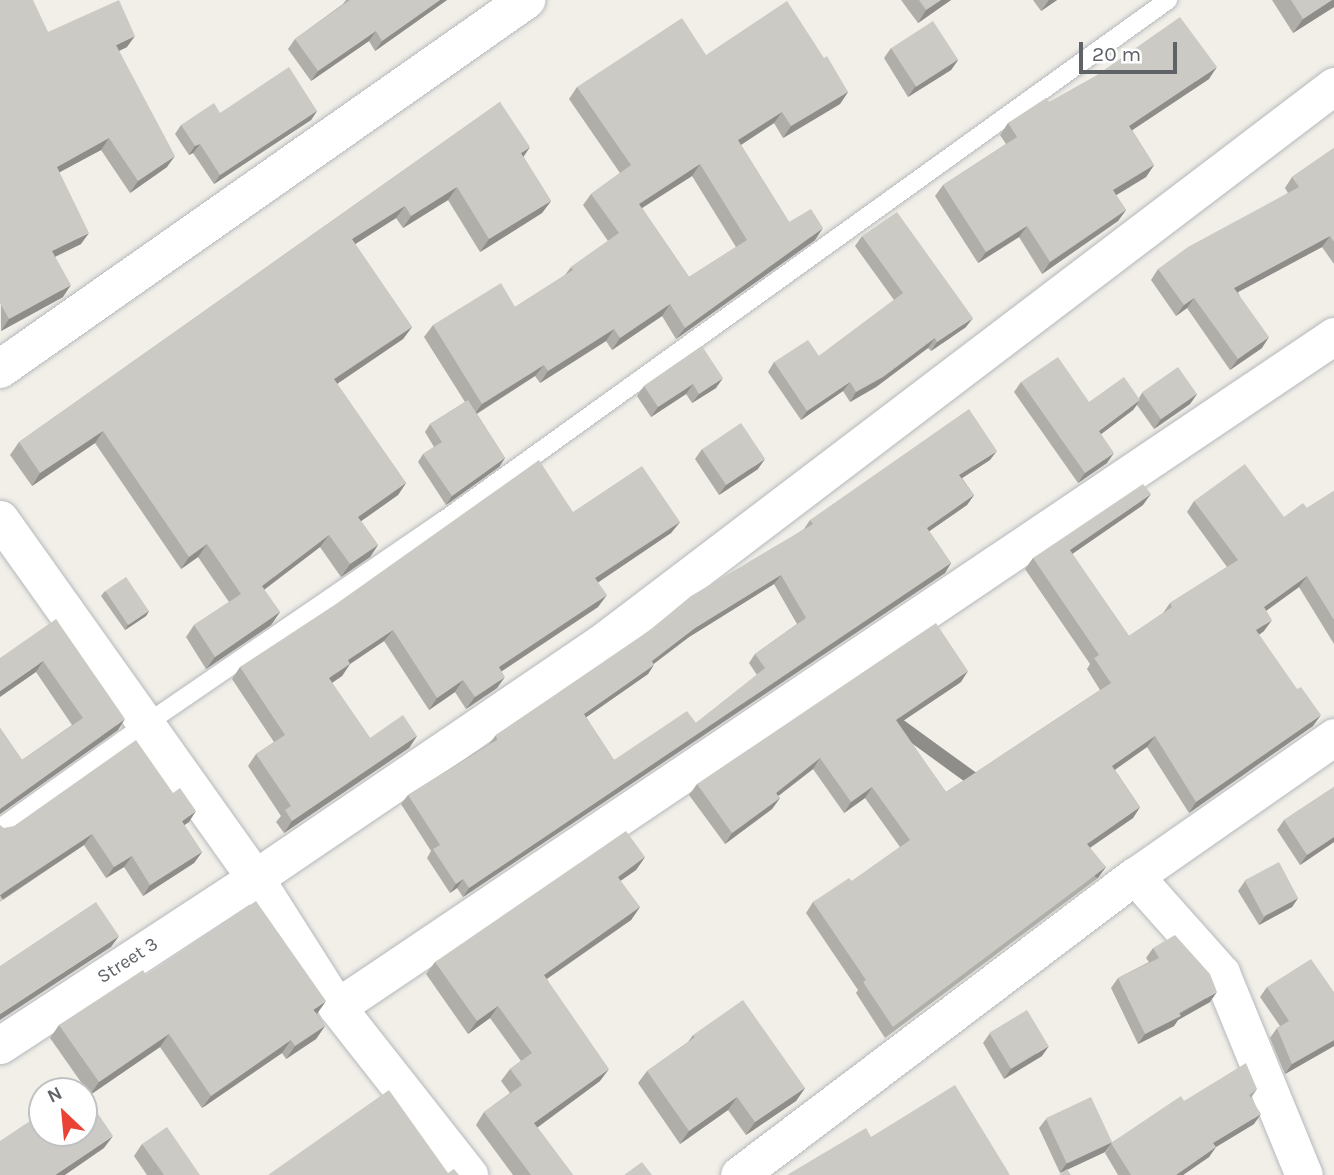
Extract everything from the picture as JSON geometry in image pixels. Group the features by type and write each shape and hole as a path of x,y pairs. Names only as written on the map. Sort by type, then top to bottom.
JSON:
{"main road":[{"path":"0,369 526,0"}],"street":[{"name":"Street 3","path":"0,1045 255,878 601,643 1330,96"},
{"path":"337,1007 1334,336"},
{"path":"0,519 255,878 337,1007 469,1175"},
{"path":"739,1175 1135,876 1334,737"},
{"path":"1135,876 1221,973 1304,1175"}],"lane":[{"path":"0,828 146,724 443,521 1168,0"}],"building":[{"path":"0,0 33,0 48,32 119,0 135,36 116,45 175,156 138,181 109,138 57,167 89,233 52,251 71,285 9,319 0,303"},
{"path":"350,0 440,0 382,41 376,31 318,71 295,39"},
{"path":"919,0 941,0 926,10"},
{"path":"1291,0 1332,0 1303,19"},
{"path":"787,1 824,58 827,56 848,92 791,126 782,112 738,140 789,222 811,209 823,228 685,328 670,304 620,338 614,329 548,371 544,365 482,404 433,325 501,283 515,307 573,270 571,267 619,233 591,194 631,165 577,87 682,18 706,55","holes":["700,164 747,240 689,277 639,204"]},
{"path":"1180,17 1217,67 1129,126 1154,165 1113,190 1126,210 1050,262 1027,226 986,252 943,185 1017,137 1008,123 1046,98 1049,102 1097,75"},
{"path":"933,21 958,60 916,87 891,48"},
{"path":"289,67 317,111 220,175 200,144 195,146 181,125 214,103 220,113"},
{"path":"500,102 530,147 521,153 551,201 489,239 457,187 411,216 405,206 352,239 412,327 334,379 406,483 358,517 378,545 350,564 329,535 262,586 280,612 215,657 194,625 241,594 207,544 189,557 103,431 40,473 19,442"},
{"path":"1334,148 1334,242 1330,236 1234,288 1269,337 1238,359 1194,298 1184,305 1158,269 1188,247 1299,187 1292,177"},
{"path":"897,212 973,318 937,342 935,338 883,377 856,392 850,382 807,411 774,362 808,340 819,356 903,293 862,236"},
{"path":"702,346 723,378 699,394 693,384 658,407 644,386"},
{"path":"1058,357 1089,402 1124,377 1140,400 1099,431 1114,453 1085,473 1021,382"},
{"path":"1178,367 1197,394 1161,419 1142,392"},
{"path":"468,400 505,458 452,496 423,454 442,442 430,424"},
{"path":"969,409 997,451 959,475 974,495 927,528 951,563 469,888 463,879 456,884 433,849 440,845 408,795 497,740 496,735 650,630 691,596 813,524 810,520","holes":["781,575 806,618 755,654 765,668 696,723 687,711 614,760 584,714 654,665 652,661 695,628"]},
{"path":"741,423 765,459 726,485 702,449"},
{"path":"539,460 573,512 642,466 680,522 595,578 607,595 499,667 505,677 475,697 463,680 437,698 393,630 348,660 350,664 329,678 370,738 403,715 417,736 292,821 285,810 291,806 256,754 285,735 240,667 336,604"},
{"path":"1245,464 1284,517 1303,503 1307,508 1334,491 1334,620 1307,576 1264,607 1272,620 1256,630 1297,689 1301,687 1321,715 1196,802 1155,736 1112,766 1140,807 1087,844 1106,867 893,1027 863,982 866,980 813,902 849,878 852,881 910,840 872,787 851,802 820,758 776,793 780,798 732,833 697,784 936,623 968,671 896,720 946,792 1111,683 1094,658 1099,655 1033,558 1143,484 1151,494 1070,550 1129,636 1172,607 1170,603 1238,560 1194,501"},
{"path":"126,577 149,611 128,625 105,591"},
{"path":"56,619 125,719 0,809 0,728 22,760 83,718 43,661 0,691 0,658"},
{"path":"136,740 173,793 180,788 196,811 182,821 202,852 150,885 132,856 114,867 92,834 0,895 0,825 4,828 14,826"},
{"path":"1334,787 1334,837 1307,855 1284,820"},
{"path":"626,831 645,857 618,877 640,907 544,975 609,1069 534,1123 573,1175 531,1175 484,1112 522,1085 510,1069 532,1053 498,1006 477,1021 435,962"},
{"path":"1279,862 1298,898 1264,917 1245,880"},
{"path":"256,901 326,1001 313,1010 325,1026 295,1046 291,1040 211,1096 169,1034 99,1082 59,1025 143,970 146,975"},
{"path":"96,902 119,936 0,1014 0,966"},
{"path":"1175,935 1210,974 1217,992 1179,1013 1181,1016 1145,1034 1118,978 1159,958 1153,948"},
{"path":"1311,959 1334,992 1334,1040 1292,1064 1277,1028 1289,1021 1267,987"},
{"path":"743,1000 805,1088 755,1122 737,1097 689,1131 647,1071"},
{"path":"1027,1010 1049,1046 1011,1069 989,1033"},
{"path":"1246,1063 1257,1089 1249,1095 1261,1114 1213,1143 1216,1147 1176,1175 1131,1175 1111,1143 1181,1096 1184,1101"},
{"path":"955,1085 1010,1175 787,1175 866,1128 871,1137"},
{"path":"389,1090 448,1173 454,1169 459,1175 268,1175"},
{"path":"1091,1097 1112,1142 1067,1163 1046,1118"},
{"path":"98,1114 113,1136 98,1146"},
{"path":"28,1122 28,1147 97,1147 55,1175 0,1175 0,1141"},
{"path":"167,1127 200,1175 164,1175 142,1144"},
{"path":"642,1162 652,1175 624,1175"},
{"path":"1067,1169 1071,1175 1059,1175"}]}
